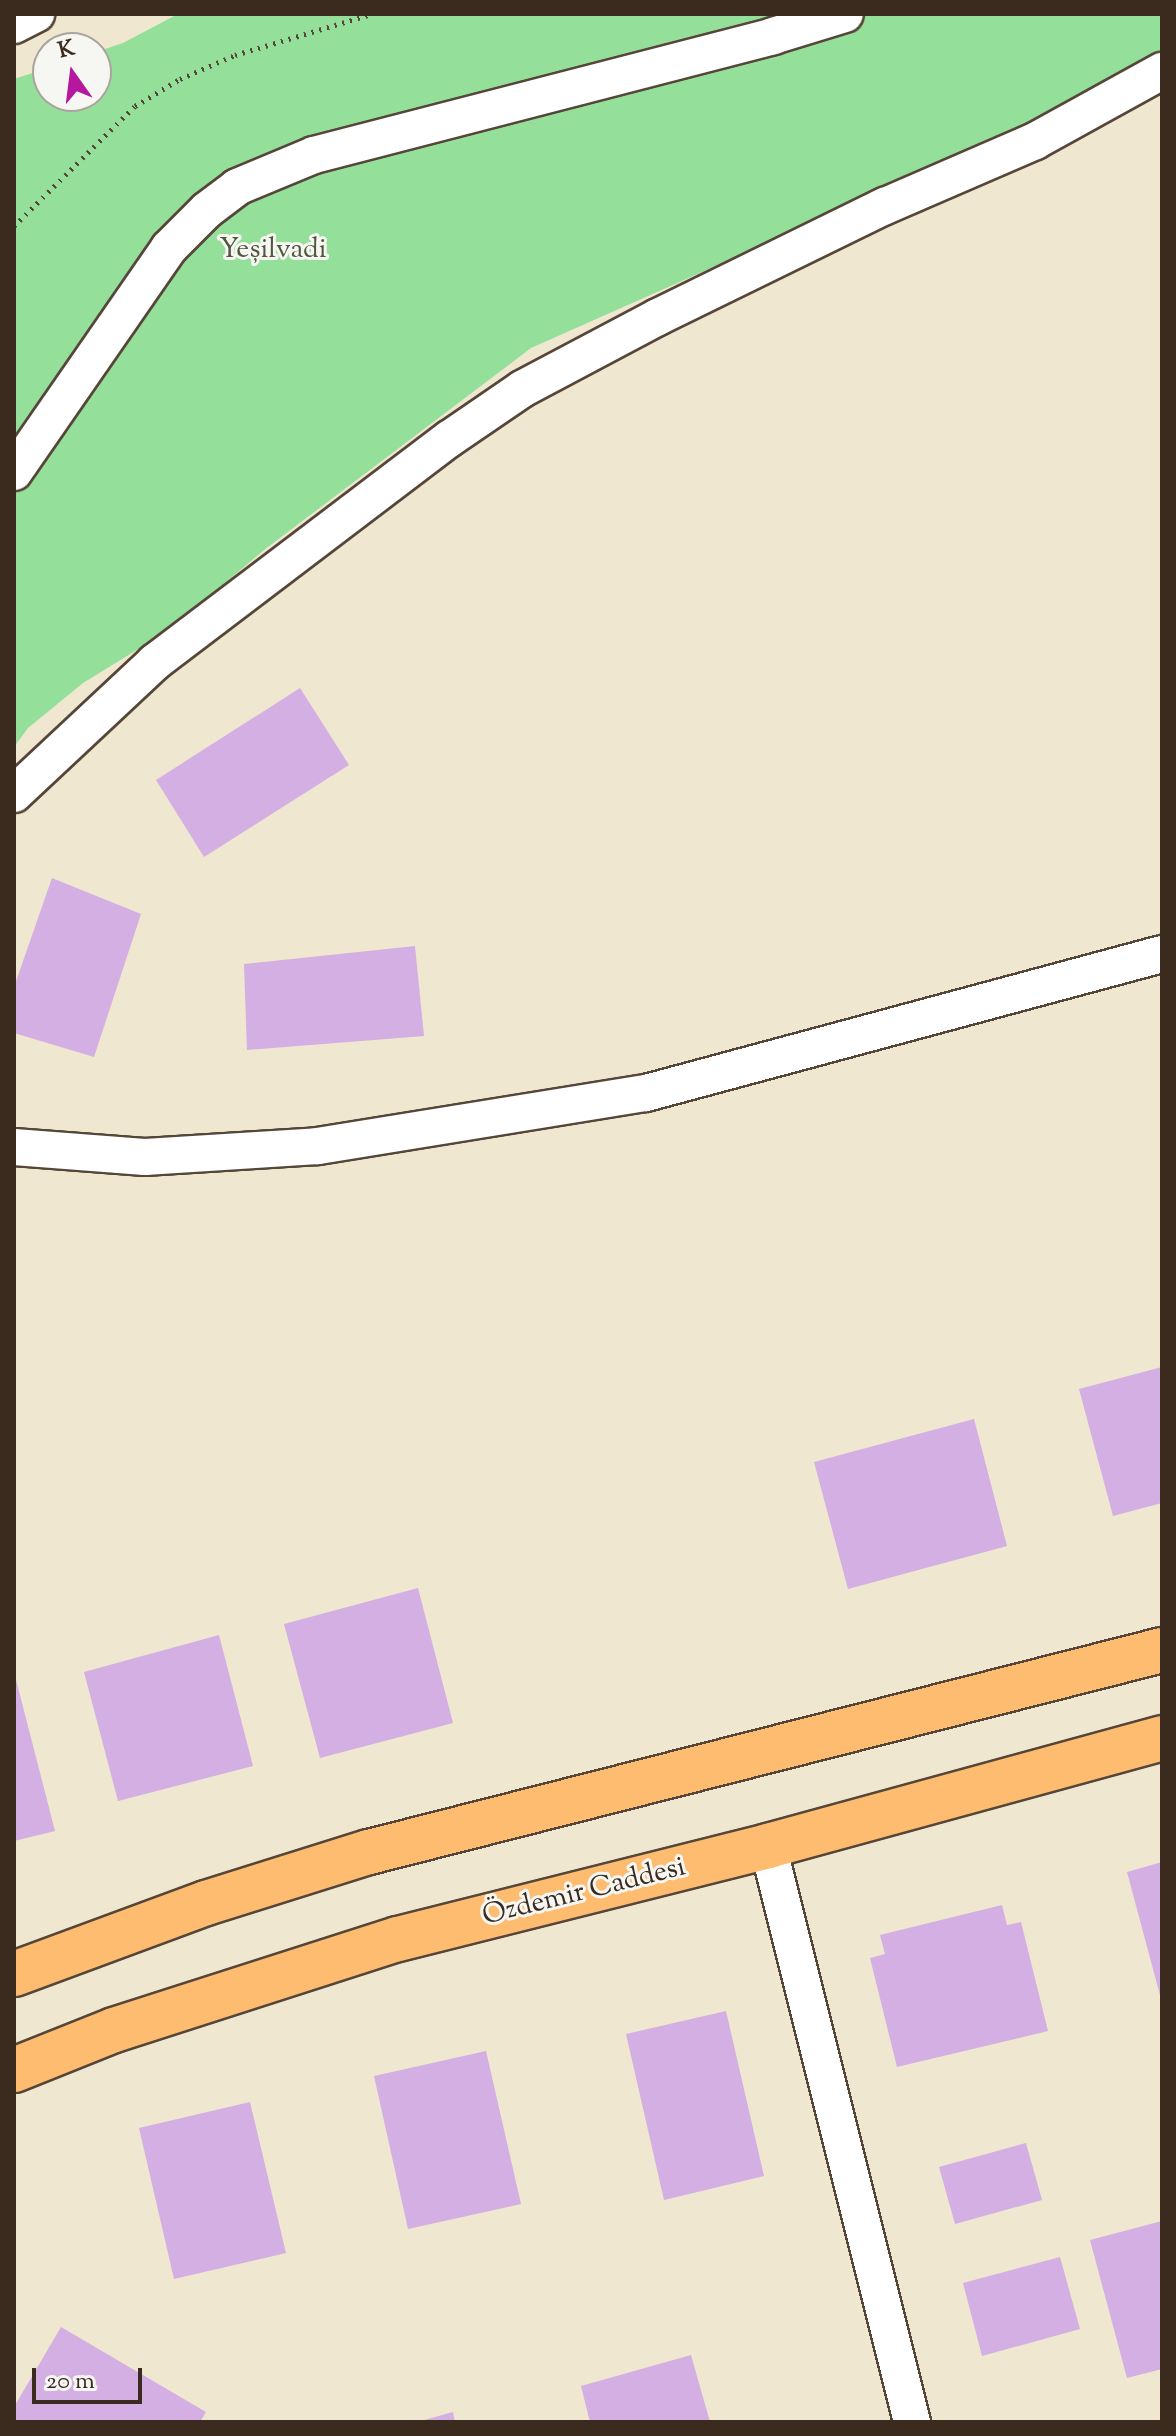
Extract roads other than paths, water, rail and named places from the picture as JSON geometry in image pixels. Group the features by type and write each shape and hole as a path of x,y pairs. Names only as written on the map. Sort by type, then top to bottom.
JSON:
{"main road":[{"path":"14,1974 206,1903 369,1852 1162,1650"},
{"name":"Özdemir Caddesi","path":"14,2070 114,2030 398,1939 768,1846 1162,1738"}],"street":[{"path":"14,25 36,14"},
{"path":"14,472 169,248 207,210 237,187 314,155 758,40 845,14"},
{"path":"14,794 155,662 449,439 522,389 658,317 885,206 1035,141 1162,71"},
{"path":"14,1147 145,1157 318,1146 646,1093 1162,954"},
{"path":"768,1846 912,2422"}],"park label":[{"name":"Yeşilvadi","path":"273,250"}]}
